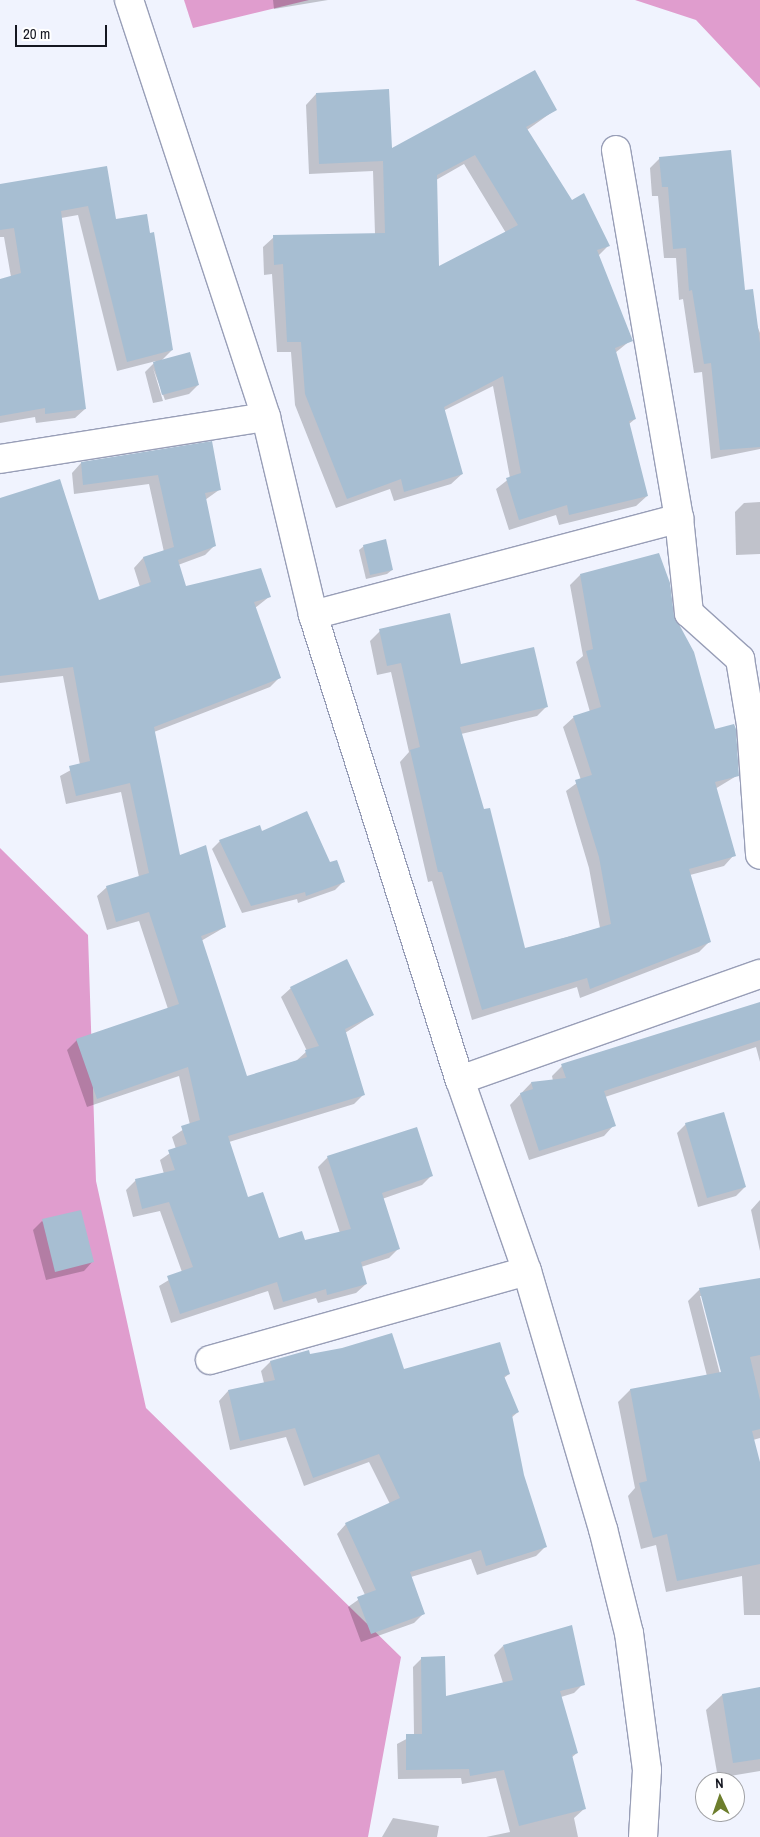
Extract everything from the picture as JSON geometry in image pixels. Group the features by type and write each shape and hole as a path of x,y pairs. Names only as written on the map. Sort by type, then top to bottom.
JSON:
{"street":[{"path":"130,0 266,417 313,615 460,1080 527,1272 629,1633 647,1770 643,1837"},
{"path":"616,150 679,518 689,613 740,659 751,725 760,855"},
{"path":"0,459 266,417"},
{"path":"313,615 679,518"},
{"path":"460,1080 760,974"},
{"path":"210,1360 527,1272"}],"shaded area":[{"path":"184,0 309,0 193,28"},
{"path":"635,0 760,0 760,88 696,20"},
{"path":"0,848 88,935 96,1181 146,1408 401,1657 368,1837 0,1837"}],"building":[{"path":"535,70 557,110 526,127 572,200 584,193 610,246 597,250 633,341 615,348 636,419 629,421 648,496 569,515 567,505 519,520 506,478 521,473 503,376 444,407 463,474 404,492 401,479 347,499 305,394 301,342 287,342 283,264 274,265 273,235 385,233 383,161 319,164 316,93 389,89 392,148","holes":["475,155 518,225 439,266 437,175"]},
{"path":"731,150 745,290 753,289 760,343 760,447 720,450 711,363 704,364 692,290 689,291 686,248 673,249 668,187 662,187 659,157"},
{"path":"107,166 116,219 147,214 150,233 154,232 173,350 127,362 88,206 61,211 86,409 45,414 45,408 0,416 0,279 21,273 14,228 0,230 0,184"},
{"path":"190,352 199,385 162,395 153,362"},
{"path":"212,441 221,490 205,493 216,546 178,560 186,586 261,568 271,597 254,602 281,678 154,727 180,855 206,845 226,927 201,936 247,1076 307,1057 305,1050 319,1046 290,987 347,959 374,1015 345,1029 365,1095 228,1136 248,1197 263,1192 279,1238 302,1231 305,1240 351,1229 327,1156 417,1127 433,1176 382,1193 400,1249 361,1262 367,1284 327,1295 326,1289 283,1302 277,1282 180,1314 167,1276 193,1267 169,1202 142,1209 135,1179 175,1170 168,1150 187,1144 181,1126 200,1120 188,1067 97,1099 76,1039 179,1004 149,912 116,922 106,886 149,873 130,783 76,796 69,766 90,761 73,667 0,676 0,498 60,479 99,600 151,582 143,557 174,547 158,475 83,485 81,462"},
{"path":"386,539 393,570 370,575 363,545"},
{"path":"659,553 670,583 674,615 694,652 715,729 734,724 736,729 739,776 715,782 736,856 689,869 711,942 590,989 587,978 482,1010 442,872 438,872 410,750 420,747 401,663 387,666 379,629 450,613 461,664 534,647 548,707 460,727 484,809 490,808 525,948 567,937 611,924 599,857 575,780 592,775 573,716 601,707 586,651 593,649 580,574"},
{"path":"307,811 330,862 337,860 345,882 306,896 305,892 251,906 219,840 260,825 262,831"},
{"path":"760,1002 760,1040 604,1091 616,1126 539,1151 520,1093 533,1089 531,1082 566,1078 561,1064"},
{"path":"724,1112 746,1187 707,1198 685,1123"},
{"path":"81,1210 94,1262 55,1272 42,1219"},
{"path":"760,1278 760,1355 750,1357 760,1400 760,1429 752,1431 760,1462 760,1564 677,1581 667,1534 653,1538 639,1483 647,1481 630,1389 721,1372 699,1288"},
{"path":"392,1333 404,1369 500,1342 510,1374 504,1376 519,1412 512,1415 524,1475 547,1547 486,1566 481,1550 410,1572 425,1614 371,1634 357,1597 376,1590 345,1523 400,1498 379,1454 313,1478 295,1428 240,1441 228,1390 275,1380 270,1361 309,1350 310,1354 342,1348"},
{"path":"572,1625 585,1685 560,1691 578,1753 572,1755 586,1809 519,1826 504,1770 470,1776 469,1769 406,1770 406,1734 422,1734 421,1657 445,1656 446,1696 513,1680 503,1645"},
{"path":"760,1687 760,1759 733,1763 722,1694"}]}
